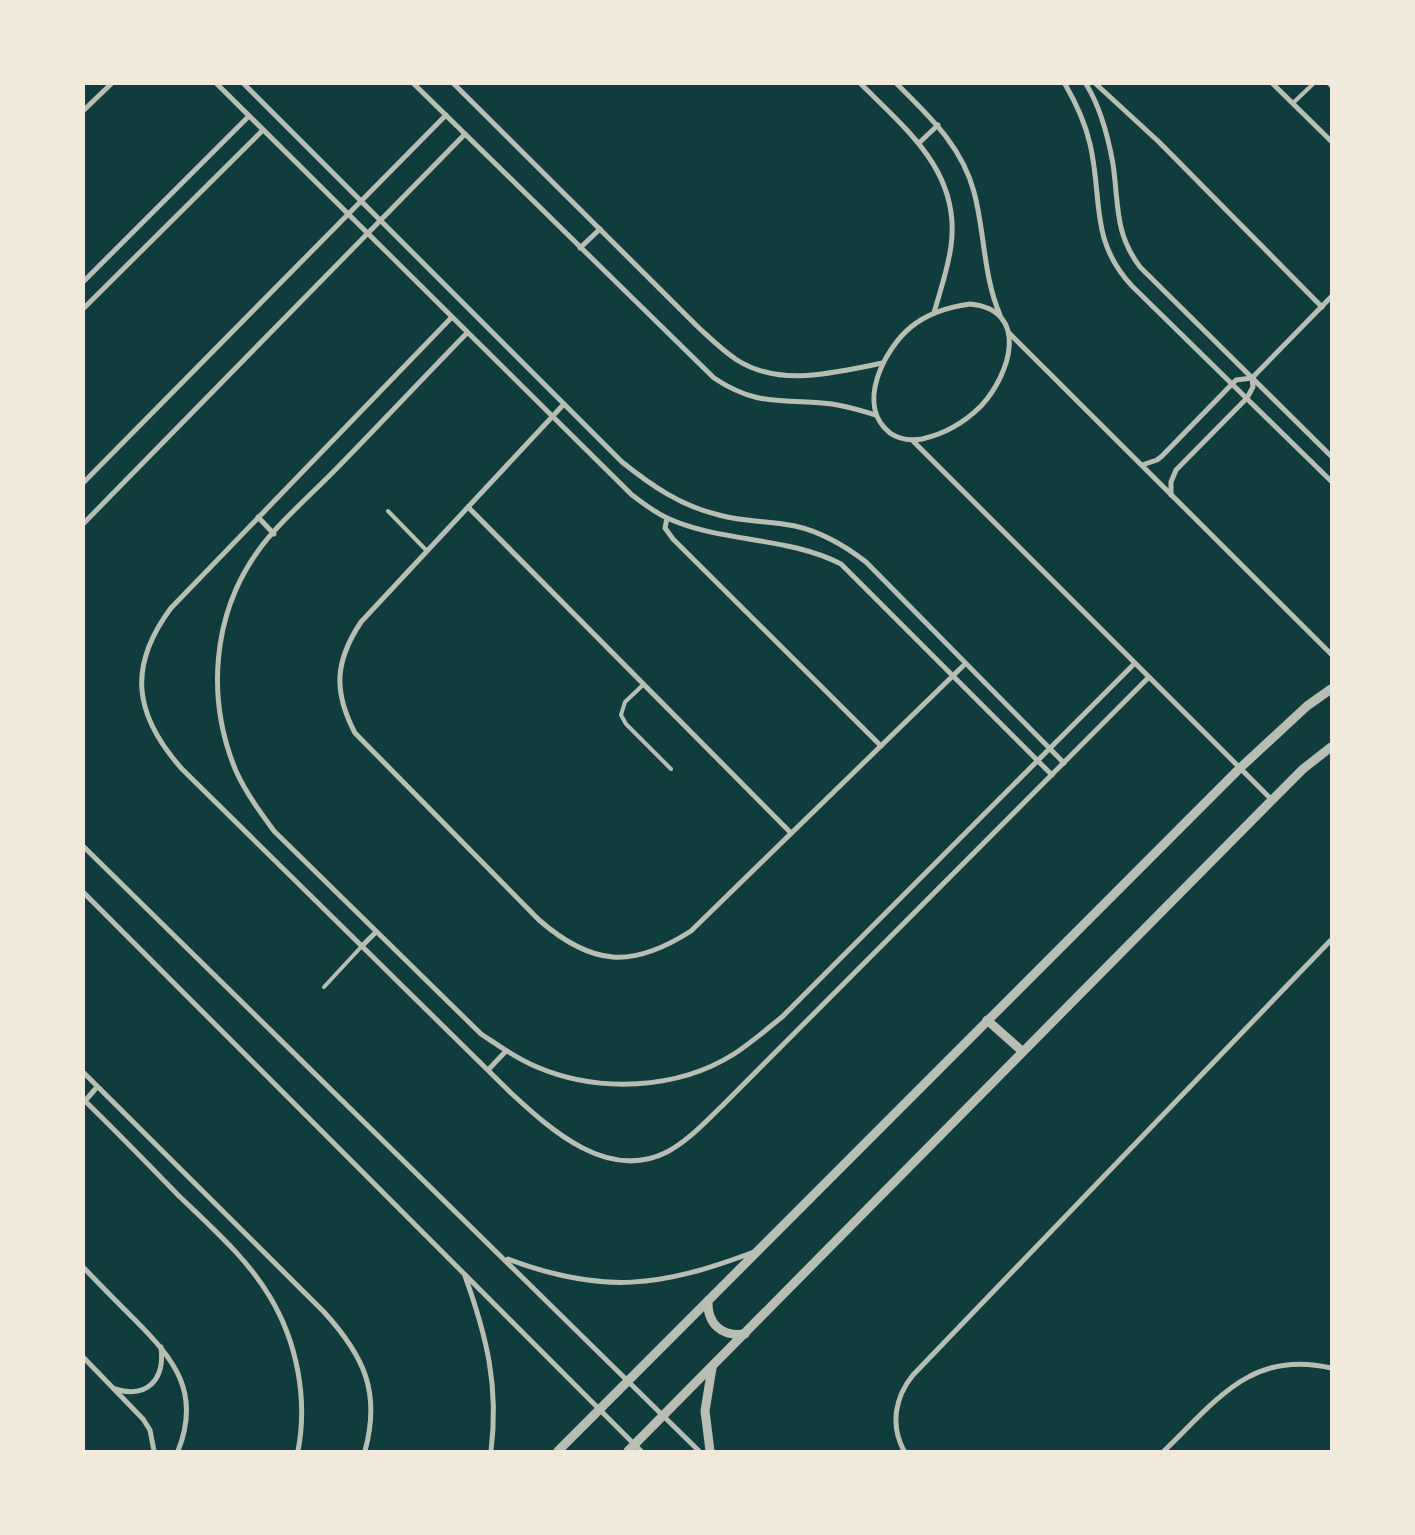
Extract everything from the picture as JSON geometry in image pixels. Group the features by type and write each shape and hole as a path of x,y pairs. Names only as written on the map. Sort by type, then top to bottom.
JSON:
{"street":[{"path":"84,110 111,84"},
{"path":"217,84 551,417 632,494 667,518 714,532 798,546 820,553 841,564 1052,775"},
{"path":"244,84 622,462 668,496 690,507 719,515 794,526 814,532 850,550 866,562 1064,763"},
{"path":"414,84 696,364 728,388 766,401 832,404 876,415"},
{"path":"454,84 699,328 737,361 761,371 811,376 883,363"},
{"path":"861,84 920,144 936,166 948,192 952,220 951,247 934,313"},
{"path":"897,84 938,125 954,145 966,168 974,192 988,282 1001,318 1009,333 1331,654"},
{"path":"1065,84 1075,101 1091,145 1102,233 1113,262 1132,286 1331,481"},
{"path":"1086,84 1100,113 1108,138 1122,237 1130,253 1140,267 1331,456"},
{"path":"1096,84 1159,142 1322,307"},
{"path":"1273,84 1331,142"},
{"path":"84,482 446,115"},
{"path":"84,281 249,116"},
{"path":"920,144 938,125"},
{"path":"84,308 263,130"},
{"path":"84,523 465,134"},
{"path":"580,248 600,229"},
{"path":"1142,465 1162,456 1232,384 1241,378 1252,378 1331,298"},
{"path":"1001,318 988,307 970,304 934,313 916,324 899,338 883,363 874,399 876,415 886,430 894,436 913,441 929,438 957,425 981,406 998,382 1006,365 1010,350 1009,333"},
{"path":"452,317 171,608 156,628 144,660 141,677 143,702 151,727 164,749 182,769 533,1113 556,1131 600,1157 622,1161 638,1160 666,1152 685,1139 722,1106 1148,678"},
{"path":"467,333 259,550 244,574 232,600 218,654 217,682 224,738 236,771 253,803 274,831 464,1019 506,1051 536,1067 569,1078 602,1083 636,1084 670,1079 695,1072 734,1054 782,1017 1134,664"},
{"path":"1172,495 1171,482 1176,470 1247,398 1253,387 1252,378"},
{"path":"564,404 361,622 348,642 340,672 340,688 344,712 355,733 557,936 578,949 601,956 626,957 650,953 691,931 965,664"},
{"path":"913,441 1272,800"},
{"path":"468,507 791,833"},
{"path":"258,517 274,534"},
{"path":"667,518 666,528 673,540 881,746"},
{"path":"558,1451 1239,769 1307,706 1331,690"},
{"path":"84,893 599,1410 634,1449 664,1415 1022,1051 1303,769 1331,747"},
{"path":"84,847 699,1451"},
{"path":"362,946 376,932"},
{"path":"904,1451 897,1435 896,1414 901,1392 913,1375 1331,940"},
{"path":"987,1020 1022,1051"},
{"path":"488,1070 506,1051"},
{"path":"84,1073 324,1312 351,1345 362,1365 369,1387 372,1410 370,1433 365,1451"},
{"path":"97,1087 84,1101 226,1244 269,1296 283,1323 299,1378 302,1407 298,1451"},
{"path":"504,1258 545,1273 587,1281 630,1283 673,1278 715,1267 757,1251"},
{"path":"84,1268 160,1345 182,1380 186,1399 186,1418 178,1451"},
{"path":"464,1274 480,1319 489,1354 494,1390 491,1451"},
{"path":"708,1301 708,1311 717,1328 726,1333 745,1334"},
{"path":"115,1389 128,1393 141,1391 152,1384 160,1374 162,1361 160,1345"},
{"path":"84,1358 143,1420 150,1430 154,1451"},
{"path":"1164,1451 1234,1384 1253,1374 1274,1367 1296,1364 1331,1368"},
{"path":"710,1451 705,1411 713,1367"}],"lane":[{"path":"1293,103 1313,84"},
{"path":"388,510 427,551"},
{"path":"644,684 625,702 621,715 626,724 671,769"},
{"path":"324,987 362,946"}]}
